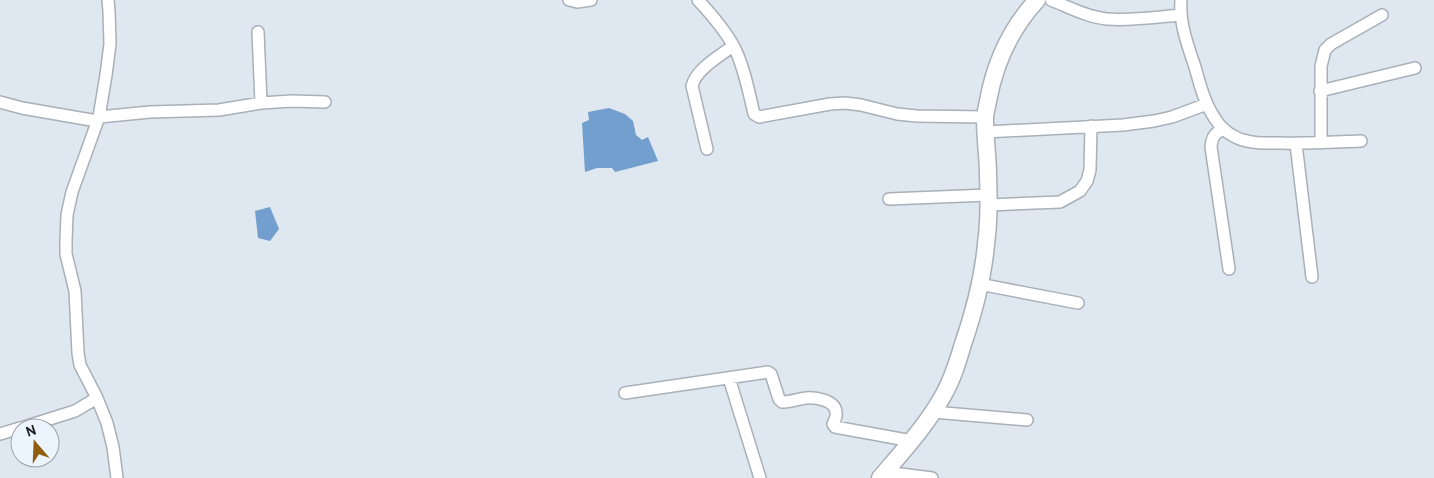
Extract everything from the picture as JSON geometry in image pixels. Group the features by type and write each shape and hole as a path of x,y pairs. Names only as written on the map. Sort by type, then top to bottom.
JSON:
{"street":[{"path":"569,0 577,2 591,0"},
{"path":"698,0 733,46 738,57 754,114 759,117 845,103 861,104 897,114 985,125 1091,126 1154,121 1172,117 1207,104"},
{"path":"882,475 912,441 933,412 945,392 956,366 976,303 986,245 988,200 985,125 991,85 1002,51 1018,25 1037,0"},
{"path":"1051,0 1089,15 1105,19 1125,20 1181,15"},
{"path":"1181,0 1183,25 1197,77 1207,104 1216,121 1224,129 1245,141 1263,143 1296,144 1361,141"},
{"path":"111,1 110,44 106,75 98,119 72,192 68,215 66,254 76,298 80,365 107,423 117,478"},
{"path":"1321,142 1321,66 1325,50 1331,44 1382,15"},
{"path":"258,32 261,102"},
{"path":"707,150 692,86 694,78 700,71 733,46"},
{"path":"1320,91 1415,68"},
{"path":"0,102 22,108 98,119 150,112 220,110 261,102 325,102"},
{"path":"889,199 1060,202 1080,191 1087,181 1090,170 1091,126"},
{"path":"1224,129 1216,132 1212,138 1211,146 1229,269"},
{"path":"1296,144 1312,277"},
{"path":"979,284 1078,303"},
{"path":"626,393 768,372 771,374 779,399 782,402 816,398 835,408 836,414 833,424 836,427 912,441"},
{"path":"729,378 760,478"},
{"path":"54,418 75,412 97,398"},
{"path":"933,412 1027,420"},
{"path":"882,475 932,478"}],"water":[{"path":"609,108 625,114 633,121 636,135 642,140 648,137 658,161 615,172 612,168 597,168 585,172 582,123 589,120 588,112"},
{"path":"270,207 279,229 270,241 258,238 255,211"}]}
